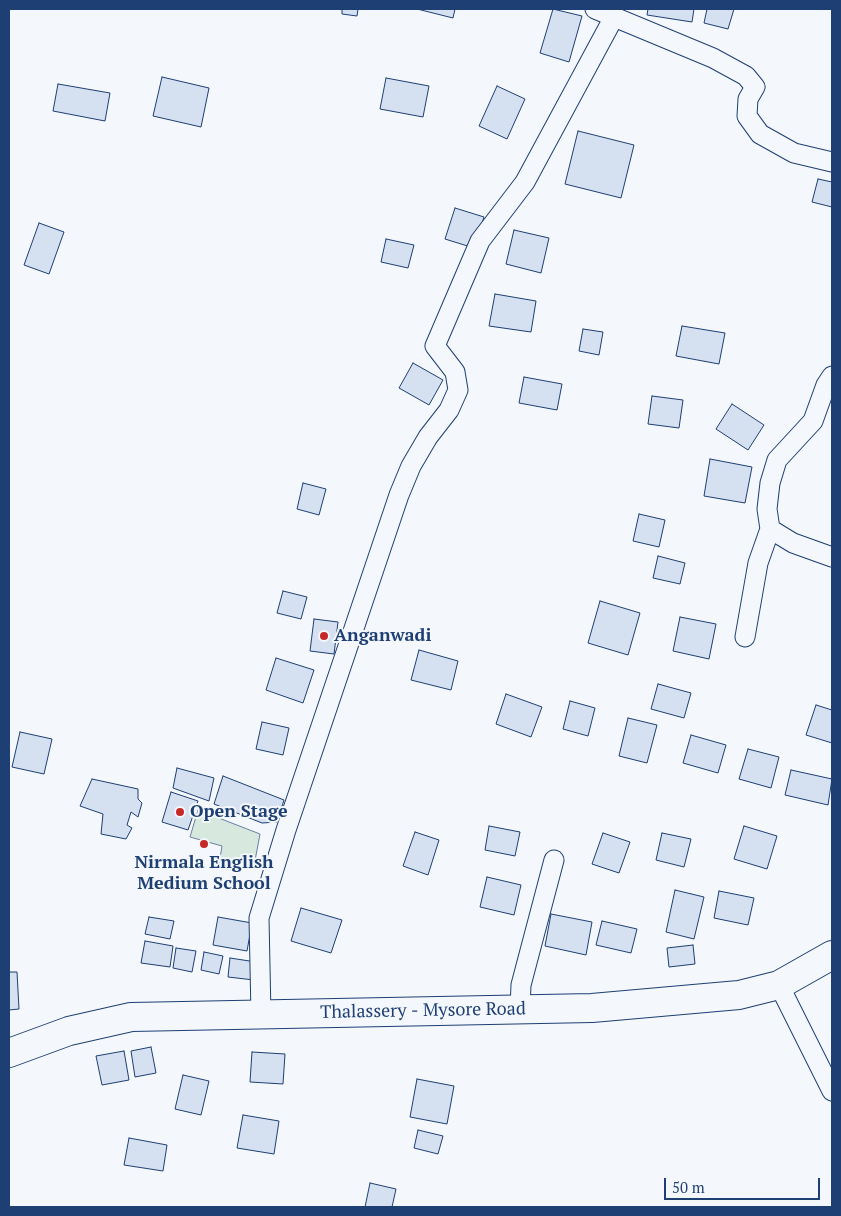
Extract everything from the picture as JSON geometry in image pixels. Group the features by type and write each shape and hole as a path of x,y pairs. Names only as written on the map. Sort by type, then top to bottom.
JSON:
{"main road":[{"name":"Thalassery - Mysore Road","path":"9,1053 68,1031 131,1018 592,1008 739,995 779,985 832,955"}],"street":[{"path":"595,9 713,58 746,76 755,87 748,99 747,116 760,134 794,153 832,162"},
{"path":"261,1014 259,918 286,830 399,495 411,466 428,437 449,410 458,390 455,372 435,346 480,241 525,182 614,17"},
{"path":"745,637 758,563 770,529 767,509 770,483 777,460 813,421 826,385 832,376"},
{"path":"770,529 793,543 832,557"},
{"path":"520,1009 521,985 554,860"},
{"path":"779,985 832,1091"}],"shaded area":[{"path":"198,810 260,834 254,866 235,872 219,864 222,846 190,837"}],"building":[{"path":"342,9 358,9 357,16 342,14"},
{"path":"417,9 455,9 453,18"},
{"path":"553,9 582,16 569,62 540,53"},
{"path":"648,9 694,9 692,22 647,15"},
{"path":"707,9 734,9 728,29 704,23"},
{"path":"162,77 209,88 201,127 153,116"},
{"path":"386,78 429,86 423,117 380,109"},
{"path":"58,84 110,93 105,121 53,111"},
{"path":"497,86 525,99 507,139 479,126"},
{"path":"578,131 634,145 621,198 565,184"},
{"path":"818,179 832,182 832,207 812,202"},
{"path":"455,208 484,217 474,248 445,239"},
{"path":"39,223 64,232 49,274 24,265"},
{"path":"514,230 549,238 541,273 506,264"},
{"path":"386,239 414,245 408,268 381,262"},
{"path":"495,294 536,301 531,332 489,326"},
{"path":"682,326 725,333 719,364 676,356"},
{"path":"583,329 603,332 599,355 579,351"},
{"path":"413,363 443,380 429,405 399,388"},
{"path":"524,377 562,384 557,410 519,403"},
{"path":"652,396 683,400 679,428 648,424"},
{"path":"732,404 764,425 748,450 716,429"},
{"path":"710,459 752,467 745,503 704,496"},
{"path":"303,483 326,489 319,515 297,509"},
{"path":"639,514 665,520 659,547 633,541"},
{"path":"658,556 685,563 680,584 653,578"},
{"path":"283,591 307,597 301,619 277,613"},
{"path":"600,601 640,613 628,655 588,643"},
{"path":"680,617 716,624 709,659 673,651"},
{"name":"Anganwadi","path":"314,619 338,622 334,654 310,651"},
{"path":"419,650 458,661 451,690 411,680"},
{"path":"276,658 314,670 303,703 266,690"},
{"path":"658,684 691,693 684,718 651,709"},
{"path":"506,694 542,707 531,737 496,724"},
{"path":"570,701 595,708 588,736 563,729"},
{"path":"816,705 832,710 832,743 806,735"},
{"path":"628,718 657,725 647,763 619,756"},
{"path":"262,722 289,728 283,755 256,749"},
{"path":"20,732 52,739 44,774 12,767"},
{"path":"691,735 726,745 718,773 683,763"},
{"path":"748,749 779,757 771,788 739,779"},
{"name":"Nirmala English Medium School","path":"177,768 214,778 209,801 173,788"},
{"path":"791,770 832,779 828,805 785,795"},
{"name":"Nirmala English Medium School","path":"223,776 284,800 277,822 262,823 214,804"},
{"path":"92,779 138,789 138,799 142,803 138,817 131,812 127,825 132,828 126,839 101,834 103,814 80,806"},
{"name":"Open Stage","path":"171,792 198,801 188,830 162,822"},
{"path":"489,826 520,832 515,856 485,850"},
{"path":"744,826 777,836 767,869 734,859"},
{"path":"415,832 439,840 428,875 403,866"},
{"path":"603,833 630,842 619,873 592,864"},
{"path":"662,833 691,839 684,867 656,860"},
{"path":"487,877 521,885 514,915 480,907"},
{"path":"675,890 704,897 694,939 666,932"},
{"path":"719,891 754,898 748,925 714,918"},
{"path":"301,908 342,920 331,953 291,941"},
{"path":"551,914 592,922 586,955 545,946"},
{"path":"149,917 174,921 170,939 145,934"},
{"path":"218,917 252,923 247,951 213,945"},
{"path":"602,921 637,929 631,953 596,945"},
{"path":"145,941 173,946 170,967 141,963"},
{"path":"693,945 695,964 669,967 667,948"},
{"path":"176,948 196,951 192,972 173,968"},
{"path":"204,952 223,956 219,974 201,970"},
{"path":"230,958 256,962 254,980 228,977"},
{"path":"9,972 17,972 19,1009 9,1010"},
{"path":"151,1047 156,1073 135,1077 131,1051"},
{"path":"124,1051 129,1080 102,1085 96,1056"},
{"path":"252,1052 285,1054 283,1084 250,1082"},
{"path":"183,1075 209,1081 201,1115 175,1109"},
{"path":"417,1079 454,1086 447,1124 410,1117"},
{"path":"243,1115 279,1121 274,1154 237,1148"},
{"path":"418,1130 443,1136 438,1154 414,1148"},
{"path":"129,1138 167,1145 163,1171 124,1165"},
{"path":"370,1183 396,1189 392,1207 365,1207"}],"place":[{"name":"Anganwadi","path":"324,636"},
{"name":"Open Stage","path":"180,812"},
{"name":"Nirmala English Medium School","path":"204,844"}]}
